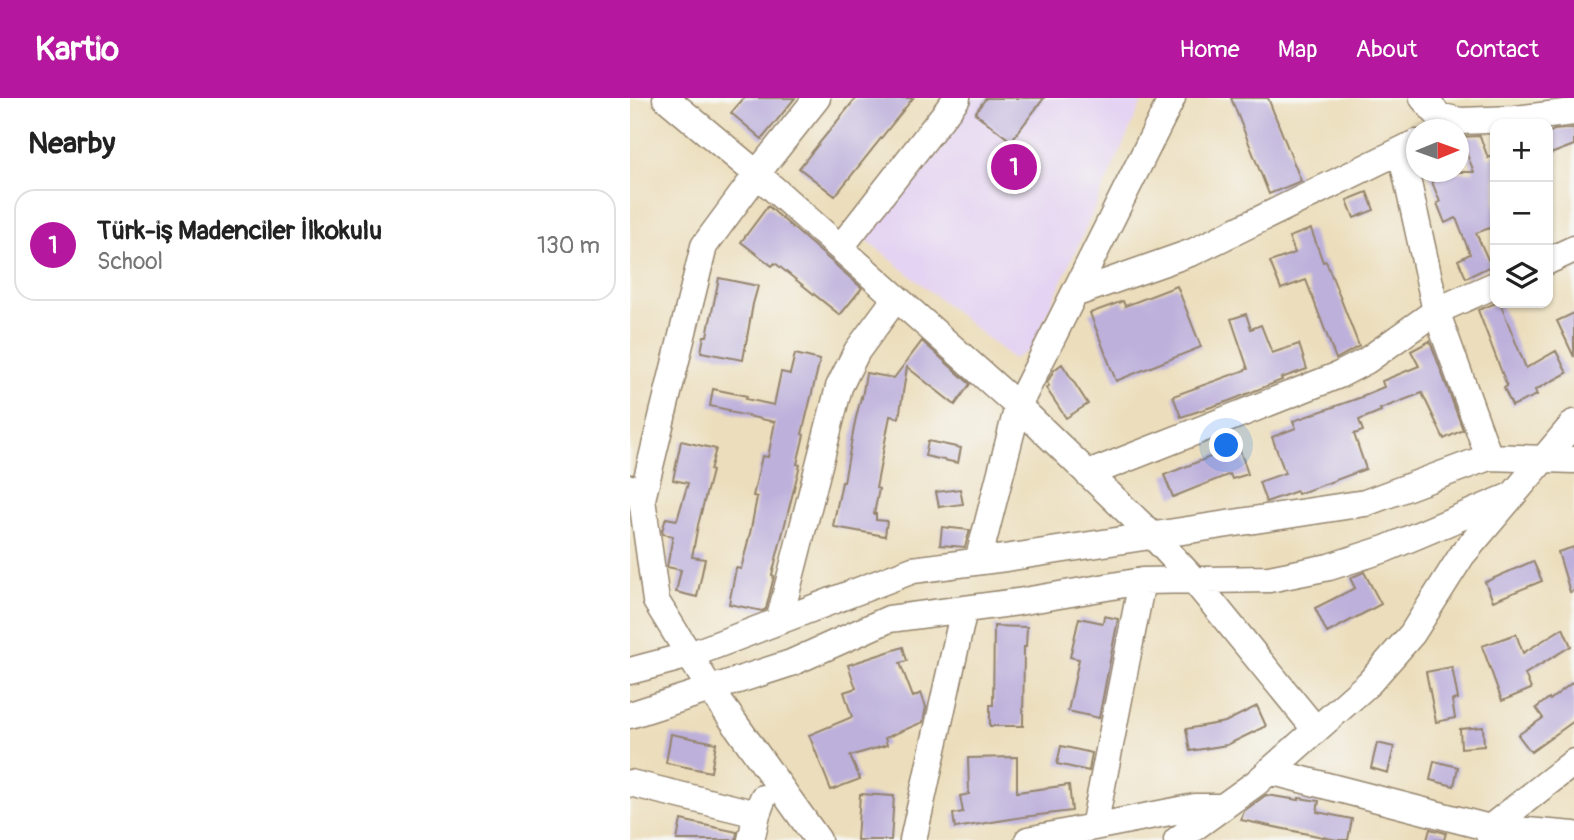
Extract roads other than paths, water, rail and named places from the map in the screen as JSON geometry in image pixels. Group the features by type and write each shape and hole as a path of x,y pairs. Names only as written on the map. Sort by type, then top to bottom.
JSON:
{"street":[{"path":"666,98 757,174 1018,406 1153,536 1194,579 1316,730"},
{"path":"817,98 704,246 636,493 656,601 712,690 818,840"},
{"path":"840,248 957,98"},
{"path":"978,561 1018,406 1164,102"},
{"path":"1431,115 1461,121 1480,121 1574,112"},
{"path":"1073,294 1193,251 1406,148"},
{"path":"1415,182 1436,312 1489,457"},
{"path":"1553,259 1574,249"},
{"path":"1088,474 1339,375 1366,360 1436,312 1490,287"},
{"path":"779,621 839,387 857,351 896,298"},
{"path":"1177,840 1269,771 1369,683 1412,634 1462,555 1574,423"},
{"path":"630,671 690,655 913,569 1365,503 1489,457 1574,460"},
{"path":"630,715 791,663 889,619 1142,581 1269,579 1329,567 1385,549 1513,495"},
{"path":"1094,827 1142,581"},
{"path":"913,840 964,609"},
{"path":"1490,834 1574,762"},
{"path":"1269,771 1490,834 1574,835"},
{"path":"751,840 757,814 773,777"},
{"path":"630,783 757,814"},
{"path":"1028,840 1195,807 1223,807"}],"place":[{"name":"Türk-iş Madenciler İlkokulu","path":"1014,167"}]}
